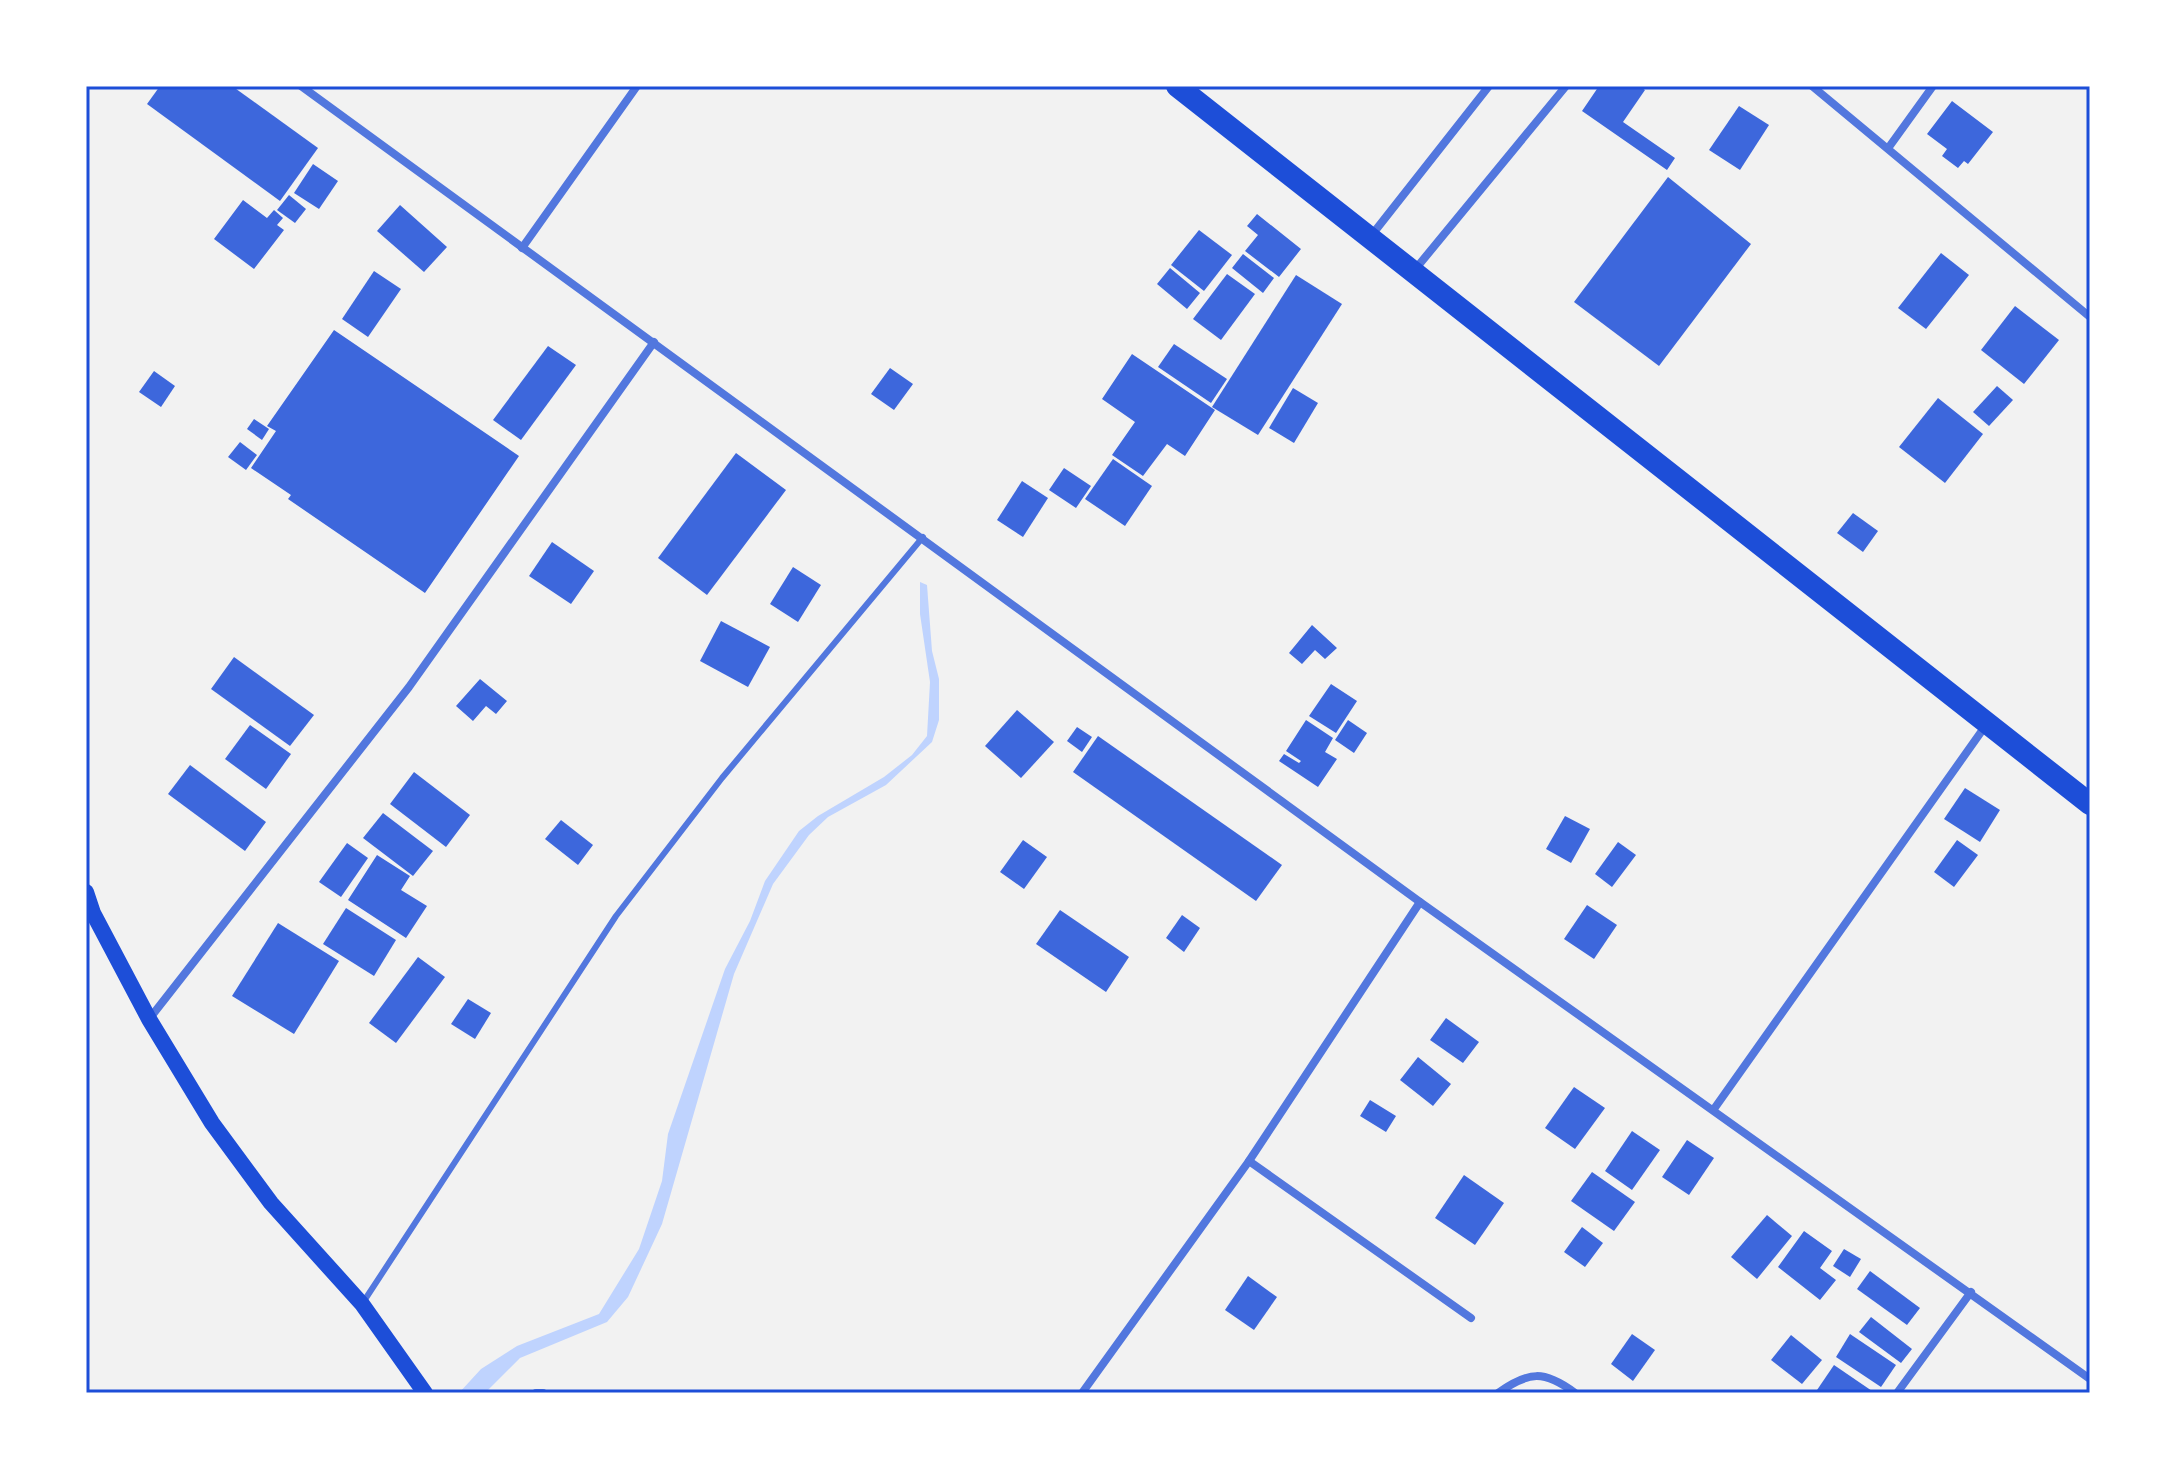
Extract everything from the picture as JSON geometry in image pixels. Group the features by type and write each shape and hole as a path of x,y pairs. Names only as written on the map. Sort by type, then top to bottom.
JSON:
{"highway":[{"path":"1177,86 2090,804"}],"main road":[{"path":"86,892 89,915 212,1123 271,1203 362,1304 425,1393"}],"street":[{"path":"301,86 1420,902 2090,1379"},
{"path":"522,248 637,86"},
{"path":"1370,237 1489,86"},
{"path":"1413,272 1566,86"},
{"path":"1812,86 2090,317"},
{"path":"1889,147 1933,86"},
{"path":"149,1019 409,687 654,342"},
{"path":"1714,1109 1987,723"},
{"path":"1082,1393 1249,1161 1420,902"},
{"path":"1249,1161 1471,1318"},
{"path":"1897,1393 1971,1292"},
{"path":"1498,1393 1526,1376 1552,1376 1575,1393"},
{"path":"536,1393 543,1393"}],"lane":[{"path":"362,1304 616,916 722,778 923,537"}],"water":[{"path":"920,582 927,585 932,651 939,679 939,720 932,742 886,785 828,817 809,835 773,884 734,974 662,1224 628,1297 607,1322 520,1358 485,1393 459,1393 481,1369 517,1346 599,1314 639,1249 662,1181 668,1134 725,969 750,921 765,881 799,831 818,816 884,777 912,755 927,736 930,682 920,614"}],"building":[{"path":"160,86 232,86 318,148 280,201 147,104"},
{"path":"1599,86 1639,86 1645,90 1623,122 1675,158 1667,170 1582,111"},
{"path":"1952,101 1993,132 1968,164 1964,161 1958,168 1942,156 1947,149 1927,134"},
{"path":"1739,106 1769,125 1740,170 1709,150"},
{"path":"313,164 338,181 319,209 294,193"},
{"path":"1668,177 1751,244 1659,366 1574,302"},
{"path":"289,195 306,209 295,223 277,210"},
{"path":"243,200 267,218 274,210 283,218 277,225 284,230 254,269 214,239"},
{"path":"400,205 447,247 424,272 377,231"},
{"path":"1257,214 1301,249 1279,277 1245,251 1258,235 1247,226"},
{"path":"1199,230 1232,255 1204,291 1171,265"},
{"path":"1941,253 1969,275 1926,329 1898,308"},
{"path":"1243,254 1274,278 1263,293 1232,268"},
{"path":"1170,268 1200,293 1187,309 1157,284"},
{"path":"374,271 401,289 368,337 342,319"},
{"path":"1227,274 1255,294 1221,340 1193,319"},
{"path":"1296,275 1342,304 1258,435 1212,407"},
{"path":"2015,306 2059,340 2024,384 1981,350"},
{"path":"334,330 519,456 425,593 288,499 291,495 251,468 276,431 267,426"},
{"path":"1174,344 1227,379 1211,403 1158,367"},
{"path":"548,346 576,365 521,440 493,420"},
{"path":"1132,354 1215,410 1185,456 1167,444 1143,476 1112,455 1135,422 1102,399"},
{"path":"890,368 913,384 894,410 871,394"},
{"path":"154,371 175,386 161,407 139,392"},
{"path":"1997,386 2013,400 1989,426 1973,412"},
{"path":"1293,388 1318,403 1294,443 1269,428"},
{"path":"1938,398 1983,434 1945,483 1899,447"},
{"path":"254,419 269,429 262,440 247,429"},
{"path":"240,442 257,455 246,470 228,457"},
{"path":"736,453 786,490 707,595 658,558"},
{"path":"1113,459 1152,486 1125,526 1085,499"},
{"path":"1064,468 1091,486 1076,508 1049,490"},
{"path":"1022,481 1048,498 1023,537 997,520"},
{"path":"1853,513 1878,531 1863,552 1837,533"},
{"path":"552,542 594,571 571,604 529,576"},
{"path":"793,567 821,585 798,622 770,604"},
{"path":"721,621 770,647 748,687 700,661"},
{"path":"1312,625 1337,648 1325,659 1315,650 1302,664 1289,653"},
{"path":"234,657 314,715 290,746 211,689"},
{"path":"480,679 507,701 496,714 486,706 473,721 456,706"},
{"path":"1331,684 1357,701 1336,733 1309,716"},
{"path":"1017,710 1054,742 1021,778 985,746"},
{"path":"1306,720 1333,738 1325,752 1337,759 1318,787 1279,761 1284,754 1299,763 1301,761 1286,751"},
{"path":"1348,720 1367,733 1354,753 1335,740"},
{"path":"250,725 291,754 266,789 225,759"},
{"path":"1077,727 1092,737 1082,752 1067,741"},
{"path":"1098,736 1282,865 1256,901 1073,772"},
{"path":"190,765 266,822 245,851 168,794"},
{"path":"414,772 470,815 446,847 390,804"},
{"path":"1965,788 2000,810 1980,842 1944,819"},
{"path":"383,813 433,851 413,876 363,838"},
{"path":"1565,816 1590,829 1571,863 1546,849"},
{"path":"561,820 593,845 578,865 545,839"},
{"path":"1023,840 1047,857 1024,889 1000,872"},
{"path":"1957,840 1978,855 1954,887 1934,872"},
{"path":"1618,842 1636,855 1612,887 1595,874"},
{"path":"347,843 368,858 341,897 319,882"},
{"path":"377,855 410,876 401,890 427,906 406,938 348,900"},
{"path":"1587,905 1617,925 1594,959 1564,939"},
{"path":"346,908 396,940 374,976 323,944"},
{"path":"1060,910 1129,957 1106,992 1036,944"},
{"path":"1182,915 1200,928 1184,952 1166,938"},
{"path":"278,923 339,961 294,1034 232,996"},
{"path":"418,957 445,977 396,1043 369,1023"},
{"path":"468,999 491,1013 475,1039 451,1024"},
{"path":"1446,1018 1479,1042 1463,1063 1430,1040"},
{"path":"1418,1057 1451,1084 1433,1106 1400,1080"},
{"path":"1574,1087 1605,1108 1575,1149 1545,1128"},
{"path":"1370,1100 1396,1116 1386,1132 1360,1116"},
{"path":"1632,1131 1660,1150 1632,1190 1605,1171"},
{"path":"1687,1140 1714,1158 1689,1195 1662,1177"},
{"path":"1592,1172 1635,1202 1614,1231 1571,1201"},
{"path":"1464,1175 1504,1203 1475,1245 1435,1218"},
{"path":"1767,1215 1792,1236 1757,1279 1731,1257"},
{"path":"1582,1227 1603,1243 1585,1267 1564,1252"},
{"path":"1804,1231 1832,1251 1820,1268 1836,1280 1820,1300 1778,1267"},
{"path":"1844,1249 1861,1259 1850,1277 1833,1266"},
{"path":"1870,1271 1920,1308 1907,1325 1857,1289"},
{"path":"1248,1276 1277,1297 1254,1330 1225,1310"},
{"path":"1871,1317 1912,1349 1901,1363 1859,1332"},
{"path":"1632,1334 1655,1350 1633,1381 1611,1364"},
{"path":"1850,1334 1896,1365 1881,1387 1836,1357"},
{"path":"1791,1335 1822,1360 1802,1384 1771,1360"},
{"path":"1834,1365 1875,1393 1821,1393 1817,1390"}]}
